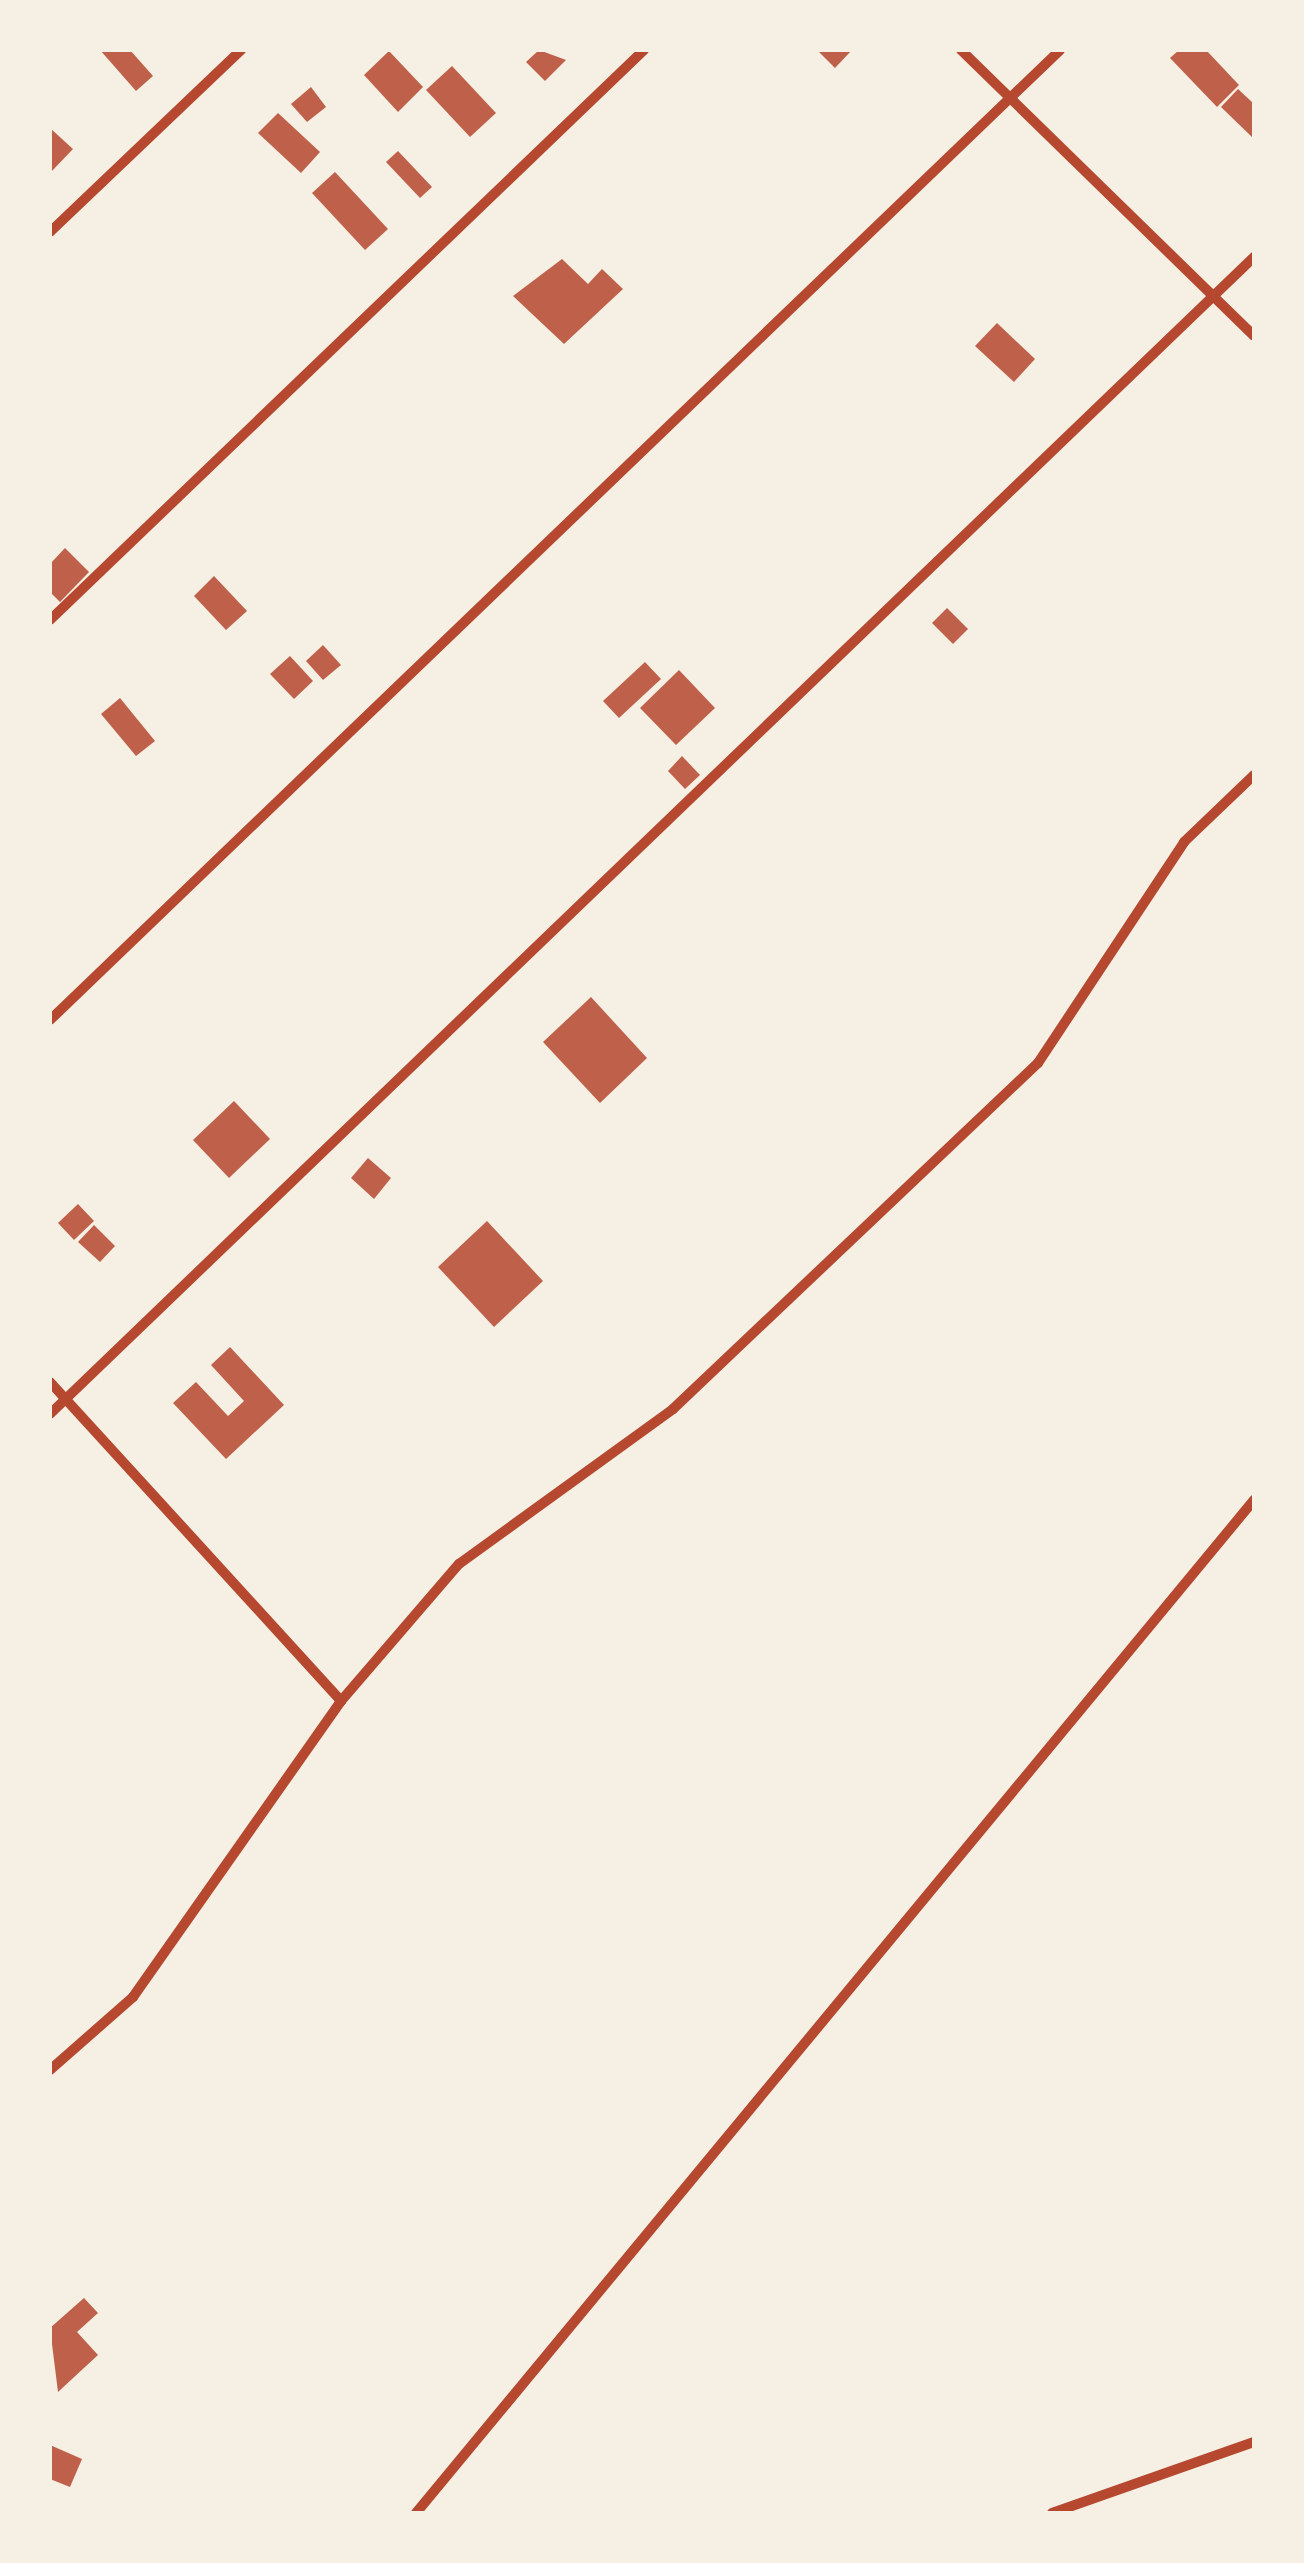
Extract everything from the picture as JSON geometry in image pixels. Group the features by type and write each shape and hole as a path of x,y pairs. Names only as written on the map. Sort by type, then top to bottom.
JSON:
{"street":[{"path":"50,232 240,50"},
{"path":"50,620 644,50"},
{"path":"960,50 1254,336"},
{"path":"50,1020 1060,50"},
{"path":"50,1414 1254,256"},
{"path":"50,2070 133,1996 341,1701 459,1564 673,1408 1038,1063 1184,842 1254,775"},
{"path":"50,1382 341,1701"},
{"path":"416,2513 1254,1500"},
{"path":"1052,2513 1254,2442"}],"building":[{"path":"100,50 130,50 153,76 136,91"},
{"path":"539,50 566,60 545,81 526,62"},
{"path":"817,50 852,50 835,68"},
{"path":"1179,50 1206,50 1239,85 1217,107 1170,58"},
{"path":"389,51 423,87 398,112 364,75"},
{"path":"452,66 496,113 470,137 426,90"},
{"path":"311,87 326,107 307,122 291,104"},
{"path":"1238,89 1254,104 1254,139 1221,107"},
{"path":"278,113 320,152 301,173 258,133"},
{"path":"50,128 73,149 50,173"},
{"path":"398,151 432,187 420,198 386,162"},
{"path":"335,172 388,229 365,250 312,193"},
{"path":"562,259 588,284 602,269 623,289 564,344 513,296"},
{"path":"997,323 1035,359 1014,382 975,346"},
{"path":"65,548 89,572 60,602 50,592 50,564"},
{"path":"214,576 247,611 226,630 194,596"},
{"path":"947,608 968,629 953,644 932,623"},
{"path":"323,645 341,665 323,680 306,661"},
{"path":"290,656 313,681 294,699 270,674"},
{"path":"645,662 661,679 619,718 603,701"},
{"path":"679,670 715,708 676,745 640,708"},
{"path":"120,698 155,741 136,756 101,714"},
{"path":"682,756 700,775 685,789 668,771"},
{"path":"591,997 647,1058 600,1103 543,1042"},
{"path":"234,1101 270,1139 229,1178 193,1140"},
{"path":"368,1158 391,1178 374,1199 351,1178"},
{"path":"78,1204 94,1221 74,1240 58,1223"},
{"path":"487,1221 543,1281 494,1327 438,1267"},
{"path":"94,1225 115,1246 100,1262 78,1242"},
{"path":"230,1347 284,1405 226,1459 173,1403 196,1382 228,1416 244,1401 211,1365"},
{"path":"84,2298 98,2313 77,2332 98,2355 58,2392 50,2328"},
{"path":"50,2445 82,2459 70,2487 50,2479"}]}
